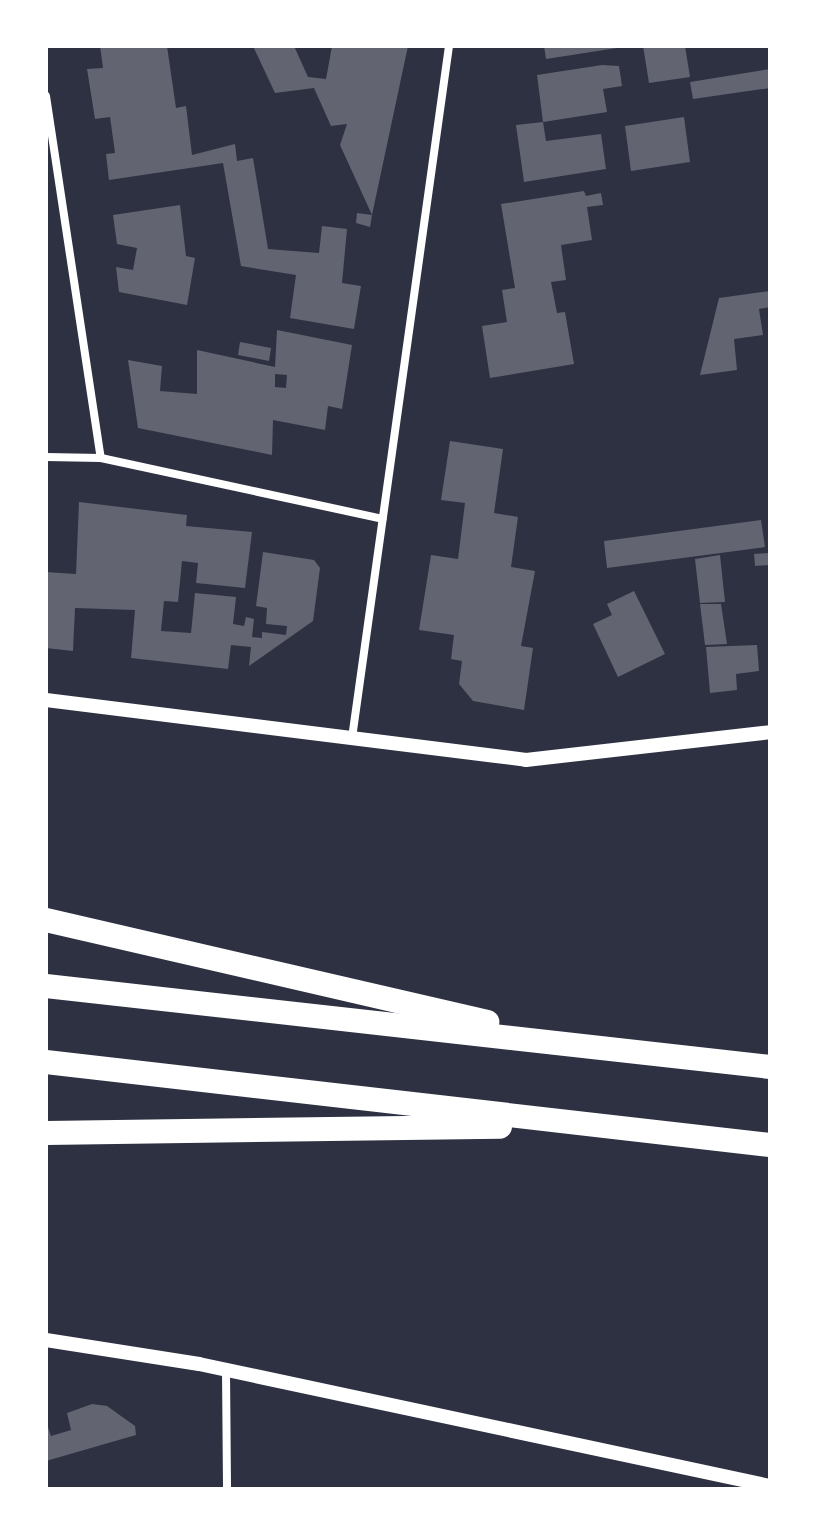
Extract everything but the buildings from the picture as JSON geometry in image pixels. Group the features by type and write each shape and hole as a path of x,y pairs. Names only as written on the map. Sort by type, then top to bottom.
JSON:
{"highway":[{"path":"46,920 590,1047"},
{"path":"46,986 767,1066"},
{"path":"46,1062 762,1144"},
{"path":"46,1133 602,1126"}],"street":[{"path":"352,738 449,46"},
{"path":"46,96 101,458"},
{"path":"46,457 101,458 382,519"},
{"path":"46,700 526,760 770,732"},
{"path":"46,1340 226,1371 770,1486"},
{"path":"226,1371 227,1489"}]}
